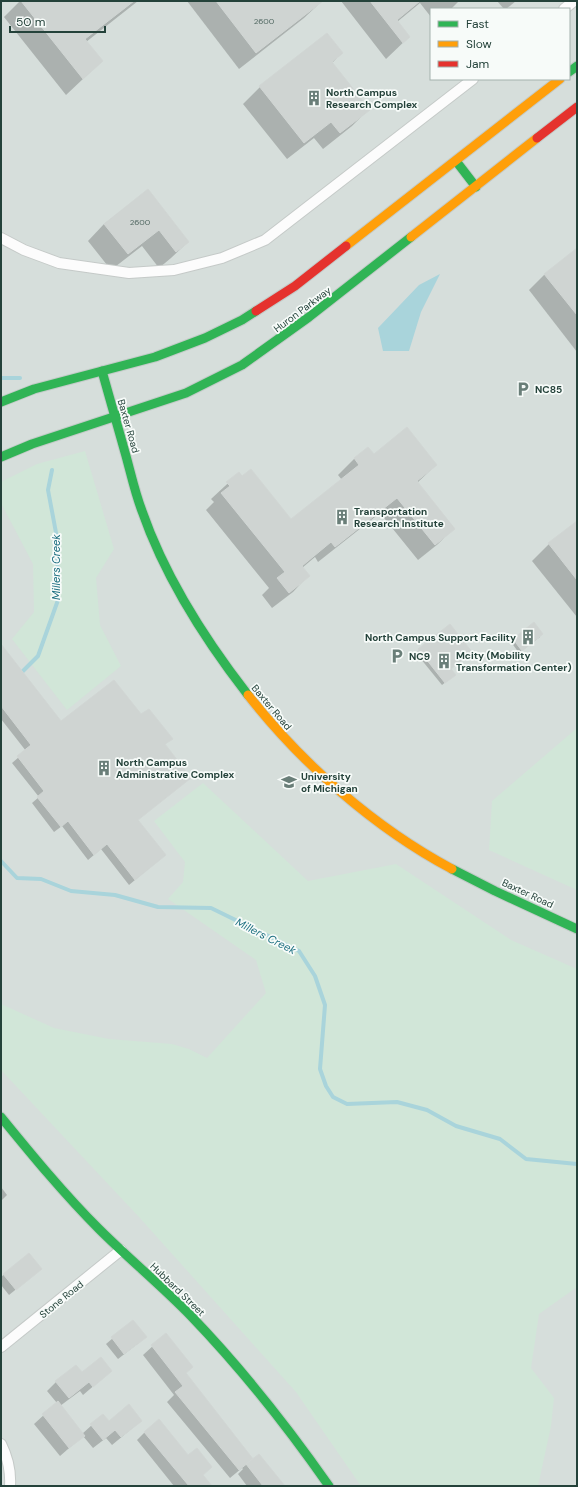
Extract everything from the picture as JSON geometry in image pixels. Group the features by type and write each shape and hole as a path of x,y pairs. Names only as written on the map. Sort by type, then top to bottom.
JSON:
{"main road":[{"path":"1,402 34,390 175,350 205,338 242,320 295,286 559,80"},
{"name":"Huron Parkway","path":"1,457 32,444 186,393 242,365 309,318 577,108"},
{"path":"456,161 476,187"},
{"name":"Baxter Road","path":"102,371 142,512 174,582 215,653 278,731 319,774 381,823 411,844 466,877 577,929"},
{"name":"Hubbard Street","path":"1,1117 55,1181 98,1228 190,1315 239,1368 279,1417 329,1486"}],"street":[{"path":"565,8 574,1"},
{"path":"1,238 24,250 59,263 129,273 174,270 222,258 265,240 472,80"},
{"name":"Stone Road","path":"1,1347 121,1250"},
{"path":"1,1444 9,1464 11,1478 10,1486"}],"shaded area":[{"name":"University of Michigan","path":"1,1 577,1 577,1486 1,1486"}],"green space":[{"path":"85,451 114,549 96,578 100,625 121,666 67,710 12,639 34,612 33,564 1,503 1,482 37,464"},
{"path":"577,728 577,890 489,850 492,801"},
{"path":"203,783 308,881 396,864 511,940 577,969 577,1287 539,1314 531,1368 554,1398 551,1426 538,1486 361,1486 296,1392 139,1217 1,1070 1,1004 54,1028 109,1039 172,1044 189,1049 207,1058 266,993 256,960 168,899 183,882 185,862 154,821"}],"water":[{"path":"440,274 421,312 409,351 383,351 378,328 419,285"}],"building":[{"path":"21,1 134,1 85,39 103,61 83,79"},
{"path":"216,1 323,1 256,53"},
{"path":"370,1 420,1 397,20 410,37 403,43"},
{"name":"North Campus Research Complex","path":"327,33 343,53 332,62 370,110 340,133 331,122 304,143 259,86"},
{"path":"148,189 189,242 176,252 159,230 128,254 104,224"},
{"path":"577,248 577,315 544,274"},
{"name":"Transportation Research Institute","path":"407,427 437,465 417,481 455,529 435,545 397,498 335,547 331,542 302,566 310,576 289,593 277,578 285,572 221,493 230,486 226,482 239,472 242,476 251,469 291,519 359,465 354,458 368,447 374,454"},
{"path":"577,521 577,580 548,543"},
{"name":"North Campus Support Facility","path":"534,622 543,634 522,651 513,639"},
{"name":"Mcity (Mobility Transformation Center)","path":"450,624 472,652 451,669 456,675 445,683 418,649"},
{"name":"North Campus Administrative Complex","path":"1,644 61,721 114,680 141,714 149,709 173,739 165,744 191,778 138,820 166,855 135,880 107,844 94,855 68,821 61,827 37,797 44,791 17,756 31,745 1,706"},
{"path":"29,1253 42,1269 16,1290 3,1274"},
{"path":"133,1320 147,1337 124,1354 111,1337"},
{"path":"166,1333 193,1367 186,1373 253,1459 239,1470 175,1392 183,1386 151,1345"},
{"path":"101,1357 112,1371 93,1387 89,1382 69,1398 55,1381 76,1365 82,1372"},
{"path":"58,1401 85,1436 69,1448 42,1414"},
{"path":"129,1404 142,1421 121,1437 115,1430 103,1440 90,1424 103,1414 109,1421"},
{"path":"159,1419 188,1455 197,1448 212,1467 203,1475 212,1486 189,1486 144,1432"},
{"path":"259,1454 285,1486 263,1486 246,1464"}],"waterway":[{"name":"Millers Creek","path":"1,378 20,378"},
{"name":"Millers Creek","path":"19,675 38,656 58,600 57,538 48,490 52,470"},
{"name":"Millers Creek","path":"1,861 17,878 41,879 71,891 115,895 158,907 211,908 299,951 315,976 325,1005 320,1069 326,1086 333,1097 347,1104 397,1102 427,1110 456,1126 500,1139 526,1159 577,1164"}],"traffic: fast":[{"path":"570,71 577,66"},
{"path":"456,161 476,187"},
{"path":"1,457 32,444 186,393 242,365 309,317 411,237"},
{"path":"1,402 34,389 155,357 205,338 242,320 256,311"},
{"path":"102,371 137,497 151,536 188,608 217,653 248,695"},
{"path":"452,869 495,891 577,929"},
{"path":"1,1117 48,1174 86,1216 180,1305 228,1356 280,1420 329,1486"}],"traffic: slow":[{"path":"346,246 559,80"},
{"path":"411,237 537,138"},
{"path":"248,695 292,746 341,792 395,834 423,853 452,869"}],"traffic: jam":[{"path":"537,138 577,107"},
{"path":"256,311 295,286 346,246"}],"place":[{"name":"North Campus Research Complex","path":"314,98"},
{"name":"NC85","path":"523,389"},
{"name":"Transportation Research Institute","path":"342,517"},
{"name":"North Campus Support Facility","path":"528,637"},
{"name":"NC9","path":"397,656"},
{"name":"Mcity (Mobility Transformation Center)","path":"444,661"},
{"name":"North Campus Administrative Complex","path":"104,768"},
{"name":"University of Michigan","path":"289,782"}]}
